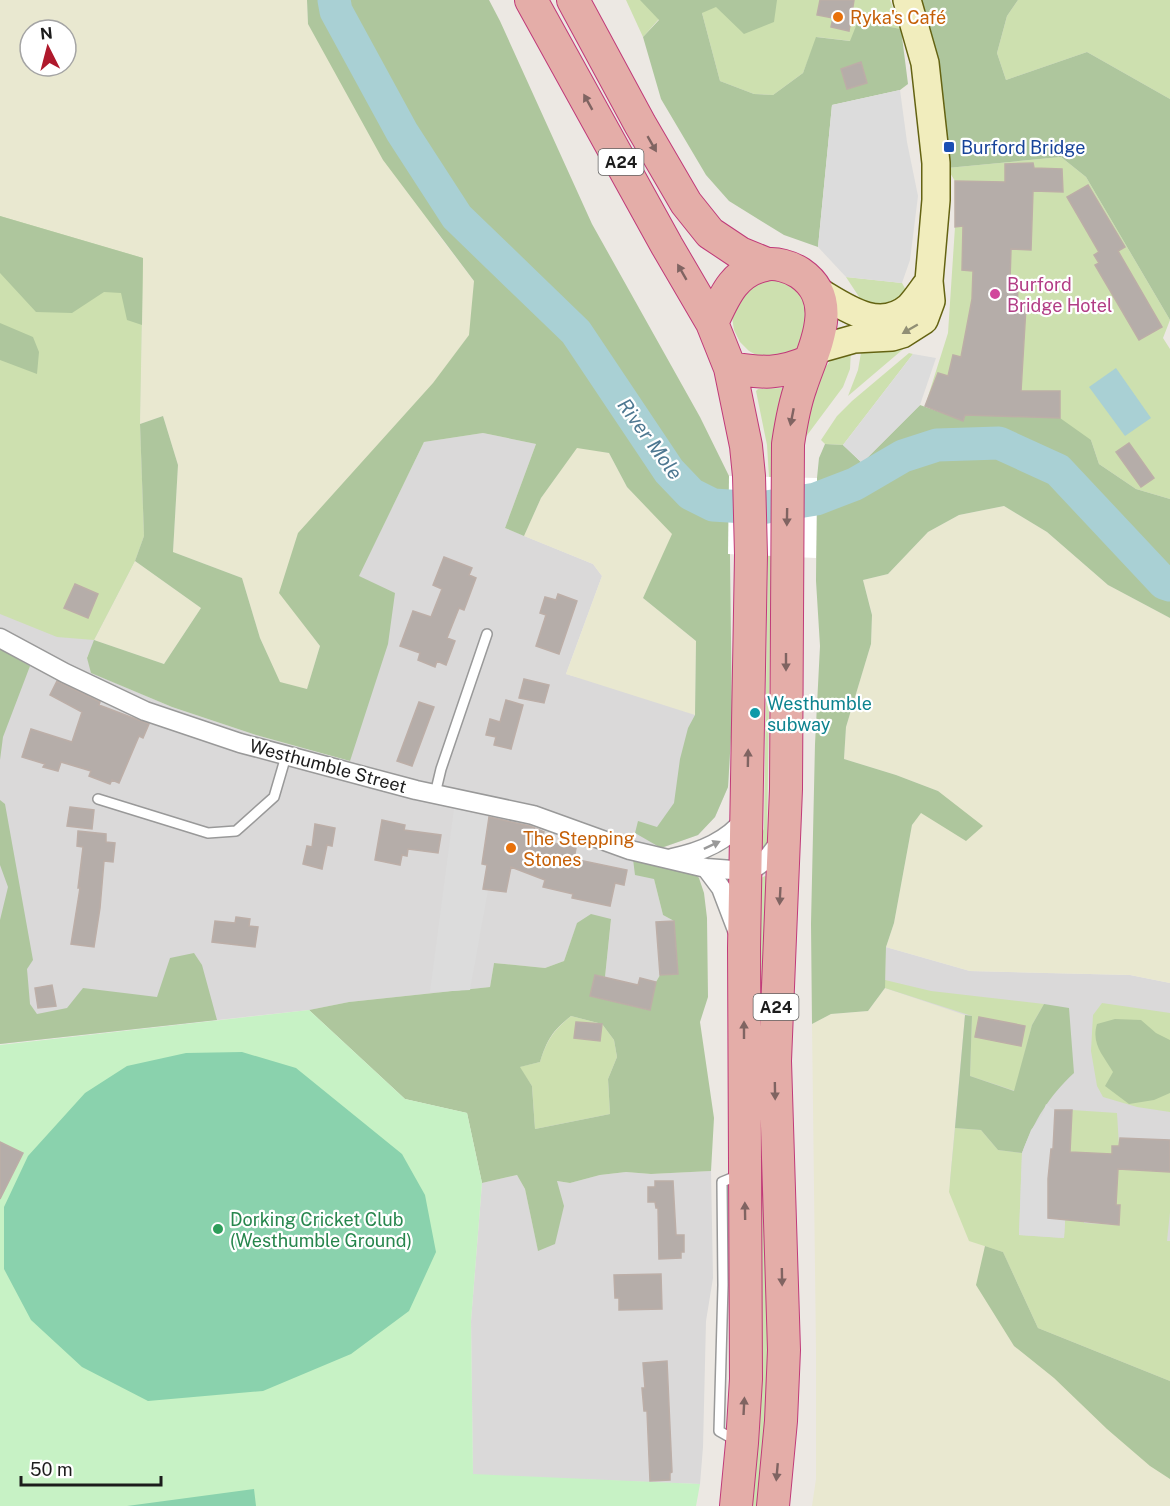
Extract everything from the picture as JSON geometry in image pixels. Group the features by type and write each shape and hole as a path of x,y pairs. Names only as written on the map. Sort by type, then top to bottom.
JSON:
{"highway":[{"name":"A24","path":"531,0 712,323"},
{"name":"A24","path":"573,0 686,203 710,233 740,253 767,264"},
{"path":"767,264 797,271 810,280 818,291 822,308 820,328 812,356 780,372 764,373 730,368 712,323 725,294 735,280 749,270 767,264"},
{"name":"A24","path":"773,1506 781,1421 784,1350 775,1061 786,789 787,477 792,416 812,356"},
{"name":"A24","path":"730,368 740,411 749,476 751,555 744,948 746,1379 736,1506"}],"main road":[{"path":"812,356 854,339 892,337 914,328 924,320 931,301 929,280 936,200 933,127 925,63 907,0"},
{"path":"818,291 855,313 875,318 892,317 909,307 929,280"}],"street":[{"name":"Westhumble Street","path":"0,638 65,673 145,711 240,743 435,794 533,815 630,850 706,868 746,871"},
{"name":"Westhumble Street","path":"668,859 693,854 721,841 735,831 747,817"},
{"path":"746,871 766,860 783,838"},
{"path":"706,868 721,888 744,948"}],"lane":[{"path":"435,794 441,769 487,634"},
{"path":"98,799 208,833 236,831 274,798 286,756"}],"shaded area":[{"path":"900,90 907,142 918,196 910,260 902,283 846,277 818,247 832,105"},
{"path":"0,216 143,258 140,424 144,536 135,561 87,657 92,673 172,707 256,735 350,761 358,577 424,442 483,433 536,444 505,528 593,564 602,576 566,674 732,720 728,787 715,817 698,835 661,848 654,879 663,915 674,921 656,923 660,975 656,982 638,985 605,977 611,920 577,924 564,961 545,968 494,963 490,987 349,1002 309,1010 0,1044"},
{"path":"913,354 936,358 920,405 862,463 843,445"},
{"path":"454,809 489,817 482,864 487,865 483,888 488,890 470,990 430,992"},
{"path":"886,947 970,971 1130,975 1170,983 1170,1381 969,1241 885,988"},
{"path":"1046,1104 1055,1110 1072,1110 1064,1238 1019,1235 1022,1153 1031,1130 1043,1114"},
{"path":"711,1171 713,1278 706,1321 700,1484 473,1475 471,1321 482,1183 517,1175 525,1189 538,1250 556,1181 570,1183 600,1175 626,1172 651,1174"}],"green space":[{"path":"0,0 307,0 308,24 438,234 474,281 470,335 280,593 320,646 307,689 280,683 260,638 242,578 173,552 178,465 163,416 140,424 143,258 0,216"},
{"path":"307,0 489,0 592,224 700,417 729,476 732,720 728,787 715,817 698,835 661,848 635,833 638,821 657,827 674,803 680,759 688,728 695,715 696,641 643,598 672,534 627,487 609,453 577,448 541,498 524,536 505,528 536,444 483,433 424,442 359,576 395,593 388,644 350,761 256,735 172,707 91,673 87,658 94,640 164,664 201,608 135,561 144,536 140,424 163,416 178,465 173,552 242,578 260,638 280,682 307,689 320,646 279,593 298,533 433,383 469,335 474,281 383,160 308,24"},
{"path":"626,0 890,0 901,29 859,22 851,41 817,37 803,73 773,95 754,94 720,81 702,13 667,10 643,37"},
{"path":"640,0 777,0 774,22 744,34 716,7 702,13 720,81 754,94 773,95 803,73 816,37 850,41 858,21 901,29 908,84 900,90 832,105 818,247 784,235 729,201 706,175 661,99 643,37 659,20"},
{"path":"922,0 1018,0 1007,16 997,53 1006,80 1087,52 1170,99 1170,320 1086,177 1061,157 947,168 932,47"},
{"path":"1018,0 1170,0 1170,99 1087,52 1006,80 997,53 1007,16"},
{"path":"1061,157 1086,177 1170,320 1163,338 1170,349 1170,499 1136,489 1099,464 1091,440 963,421 925,406 948,333 955,227 955,181 947,168"},
{"path":"0,216 143,258 140,424 144,536 135,561 94,640 57,637 0,614"},
{"path":"0,216 143,258 142,325 127,320 121,293 104,292 72,313 36,312 0,273"},
{"path":"846,277 902,283 907,292 898,301 867,309"},
{"path":"777,280 796,289 812,315 797,350 786,357 760,357 740,342 734,330 732,317 735,305 752,285"},
{"path":"0,323 33,337 39,352 37,374 0,360"},
{"path":"908,345 848,396 858,370 862,347"},
{"path":"851,350 850,369 843,387 802,442 811,401 820,375 838,355"},
{"path":"909,353 913,354 843,445 825,444 821,440 837,416"},
{"path":"783,388 785,392 776,570 770,631 767,841 761,855 757,842 764,829 769,477 767,445 756,391"},
{"path":"920,405 962,420 965,415 1060,418 1091,440 1099,464 1136,489 1170,499 1170,618 1108,585 1047,532 1004,506 959,515 928,532 888,574 863,580 872,615 871,644 846,727 844,759 938,791 983,826 966,841 921,813 912,825 894,923 886,947 885,988 868,1011 831,1014 812,1024 811,924 815,744 820,646 816,581 819,458 825,444 843,445 862,463"},
{"path":"577,447 609,453 627,487 673,534 643,598 696,641 695,715 566,674 602,576 593,564 524,536 541,498"},
{"path":"1004,506 1047,532 1108,585 1170,618 1170,983 1130,975 970,971 886,947 894,923 912,825 921,812 966,841 938,791 844,759 846,727 871,644 872,614 863,580 888,574 928,532 959,515"},
{"path":"135,561 201,608 164,664 94,640"},
{"path":"0,649 30,666 3,737 0,760"},
{"path":"0,800 5,804 33,960 27,969 30,1004 37,1014 67,1008 83,988 157,997 170,958 194,953 202,965 217,1020 0,1044 0,920 8,887 0,865"},
{"path":"633,859 693,871 699,878 704,893 707,918 708,997 700,1022 714,1118 711,1171 651,1174 626,1172 600,1175 570,1183 557,1181 564,1206 555,1244 538,1251 525,1189 517,1175 482,1183 467,1113 405,1099 309,1010 349,1002 490,987 494,963 545,968 564,961 577,923 591,914 611,919 605,977 595,975 590,996 649,1010 660,975 678,973 674,921 663,915 654,879 635,875","holes":["571,1016 602,1024 614,1040 617,1057 608,1079 610,1114 535,1129 532,1086 520,1067 540,1062 551,1036"]},
{"path":"765,876 769,878 772,1279 763,1506 745,1506 757,880"},
{"path":"885,980 931,991 1044,1004 1032,1025 1015,1091 970,1076 972,1016 885,988"},
{"path":"885,988 965,1015 949,1192 1003,1252 1038,1328 1170,1381 1170,1506 812,1506 816,1479 816,1350 812,1024 831,1014 868,1011"},
{"path":"1102,1003 1170,1013 1170,1112 1137,1107 1103,1097 1097,1086 1091,1051 1093,1015"},
{"path":"1044,1004 1069,1008 1074,1073 1043,1110 1022,1153 998,1150 981,1130 955,1128 965,1015 972,1016 970,1076 1014,1091 1032,1025"},
{"path":"309,1010 405,1099 467,1113 482,1183 471,1321 473,1474 700,1484 696,1506 0,1506 0,1045"},
{"path":"571,1016 602,1024 614,1040 617,1057 608,1079 610,1114 535,1129 532,1086 519,1067 540,1062 551,1036"},
{"path":"1115,1019 1141,1020 1156,1033 1170,1040 1170,1093 1154,1100 1129,1104 1105,1086 1113,1072 1097,1043 1097,1024"},
{"name":"Dorking Cricket Club (Westhumble Ground)","path":"242,1052 296,1068 402,1154 425,1195 436,1252 409,1311 351,1354 263,1391 148,1401 82,1367 31,1320 4,1269 4,1207 28,1156 85,1093 127,1066 186,1053"},
{"path":"1072,1110 1117,1113 1119,1146 1112,1146 1112,1154 1084,1153 1081,1194 1085,1202 1084,1223 1119,1225 1120,1206 1116,1205 1118,1169 1170,1172 1167,1241 1170,1241 1170,1381 1038,1328 1003,1252 969,1241 949,1192 955,1128 981,1130 998,1150 1022,1153 1019,1235 1064,1238"},
{"path":"985,1246 1003,1252 1038,1328 1170,1381 1170,1479 1150,1466 1054,1378 1014,1346 976,1285"},
{"path":"254,1489 256,1506 127,1506"}],"water":[{"path":"1116,368 1151,418 1125,436 1089,387"}],"pier":[{"path":"729,476 817,478 816,558 728,554"}],"building":[{"name":"Ryka's Café","path":"820,0 854,0 849,31 831,27 833,18 817,15"},
{"path":"861,62 867,83 847,89 841,69"},
{"name":"Burford Bridge Hotel","path":"1033,163 1034,168 1062,169 1063,192 1033,191 1031,250 1011,249 1010,280 1018,289 1017,306 1026,307 1021,391 1060,391 1060,418 965,415 963,421 925,406 938,373 948,376 953,355 961,357 972,299 973,271 962,270 963,226 955,227 955,181 1005,182 1005,164"},
{"path":"1088,185 1125,247 1118,251 1162,327 1139,340 1095,265 1099,263 1094,255 1099,252 1067,197"},
{"path":"1129,443 1154,478 1141,487 1116,452"},
{"path":"444,557 472,568 469,575 476,578 464,610 459,608 447,638 455,641 446,665 437,661 435,667 418,660 420,653 400,646 413,611 431,617 442,589 433,585"},
{"path":"75,584 98,594 88,618 64,608"},
{"path":"558,594 577,601 559,654 536,646 546,615 540,613 545,597 556,600"},
{"path":"524,679 549,685 544,703 519,698"},
{"path":"57,681 100,702 99,705 149,724 143,738 139,736 119,783 112,780 110,784 89,776 91,771 61,762 58,771 43,767 45,764 22,757 31,729 72,742 82,712 50,695"},
{"path":"506,700 523,705 511,749 494,745 496,737 486,735 490,719 500,722"},
{"path":"419,702 434,707 412,766 397,761"},
{"path":"70,807 94,810 92,829 67,826"},
{"path":"489,817 530,826 544,832 541,840 576,848 574,859 627,870 624,885 615,883 610,906 572,898 573,894 543,887 545,880 511,867 506,892 483,889 487,865 482,864"},
{"path":"382,820 405,825 404,830 441,835 438,853 408,849 407,856 402,855 400,865 375,860"},
{"path":"315,824 335,828 332,846 327,845 322,869 303,864 307,846 312,847"},
{"path":"78,831 106,834 106,842 115,843 113,862 104,861 94,947 71,944 80,888 78,888 83,847 77,846"},
{"path":"236,917 250,919 249,926 258,927 255,947 212,942 215,921 235,923"},
{"path":"674,921 678,974 660,975 656,922"},
{"path":"595,975 638,985 640,978 656,982 650,1010 590,996"},
{"path":"52,985 56,1006 38,1008 35,988"},
{"path":"979,1017 1025,1026 1021,1046 975,1037"},
{"path":"576,1022 602,1024 600,1041 574,1038"},
{"path":"1055,1110 1072,1110 1070,1152 1112,1154 1112,1146 1119,1146 1120,1138 1170,1140 1170,1172 1118,1169 1116,1205 1120,1205 1119,1225 1048,1218 1048,1179 1051,1149 1053,1149"},
{"path":"0,1142 23,1153 0,1199"},
{"path":"655,1181 673,1181 676,1235 684,1235 684,1252 681,1252 681,1258 659,1259 658,1208 655,1202 648,1202 648,1187 655,1187"},
{"path":"661,1274 662,1309 619,1310 619,1298 615,1298 614,1275"},
{"path":"667,1361 672,1472 670,1480 650,1481 647,1411 644,1411 642,1388 645,1388 643,1363"}],"waterway":[{"name":"River Mole","path":"334,0 336,11 402,132 457,217 576,332 669,471 691,494 713,505 761,508 816,499 855,484 903,456 937,445 999,443 1058,470 1164,583 1170,585"}],"place":[{"name":"Ryka's Café","path":"838,17"},
{"name":"Burford Bridge","path":"949,147"},
{"name":"Burford Bridge Hotel","path":"995,294"},
{"name":"Westhumble subway","path":"755,713"},
{"name":"The Stepping Stones","path":"511,848"},
{"name":"Dorking Cricket Club (Westhumble Ground)","path":"218,1229"}]}
